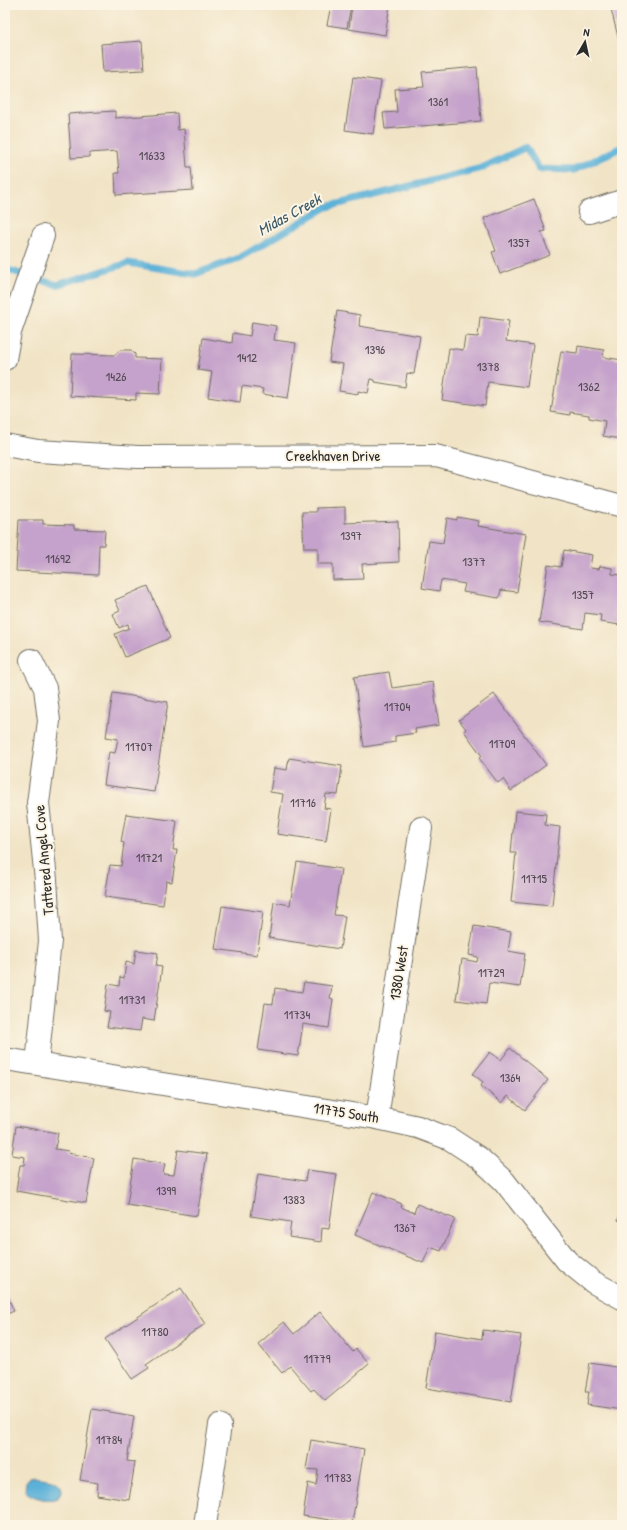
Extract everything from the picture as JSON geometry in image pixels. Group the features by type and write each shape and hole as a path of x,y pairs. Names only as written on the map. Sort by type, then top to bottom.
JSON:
{"street":[{"path":"589,212 622,201"},
{"path":"5,359 10,332 43,236"},
{"name":"Creekhaven Drive","path":"5,445 38,451 138,457 436,456 622,506"},
{"name":"Tattered Angel Cove","path":"31,660 45,688 49,721 38,803 46,880 50,941 37,1064"},
{"name":"1380 West","path":"377,1118 421,828"},
{"name":"11775 South","path":"5,1058 377,1118 418,1127 444,1136 479,1158 504,1181 567,1261 593,1282 622,1298"},
{"path":"205,1525 220,1425"}],"water":[{"path":"34,1477 51,1480 58,1483 62,1489 58,1498 50,1500 41,1499 32,1496 25,1491 26,1482 29,1478"}],"building":[{"path":"331,5 351,5 347,28 327,25"},
{"path":"352,5 390,5 385,35 349,29"},
{"path":"610,5 622,5 622,45 620,45"},
{"path":"142,41 144,70 103,72 101,44"},
{"path":"477,67 481,121 385,129 383,113 397,112 395,89 424,87 422,72"},
{"path":"353,77 381,81 373,134 345,130"},
{"path":"115,111 115,118 177,113 178,130 184,129 187,167 191,167 193,190 116,195 115,173 119,173 117,151 89,153 90,157 71,158 68,114"},
{"path":"534,199 546,231 541,232 550,255 500,274 492,252 496,251 484,218"},
{"path":"337,311 360,315 359,326 420,336 414,374 407,373 405,387 375,382 375,380 371,379 368,393 358,391 358,394 339,391 343,364 329,362"},
{"path":"480,317 509,321 506,341 533,345 527,387 488,382 485,406 442,400 449,348 463,350 465,336 478,337"},
{"path":"252,322 276,326 274,340 296,343 288,398 262,394 263,389 242,386 240,402 208,397 212,372 198,370 203,338 232,343 233,333 250,336"},
{"path":"578,346 604,350 603,357 622,360 621,439 603,436 605,421 589,418 589,415 570,412 570,415 551,412 561,351 577,353"},
{"path":"120,350 131,350 135,354 135,358 162,359 160,394 136,393 136,400 70,396 72,354 115,355"},
{"path":"345,507 345,523 398,521 399,562 362,564 363,579 333,580 333,564 318,564 318,548 304,548 302,512 316,512 316,508"},
{"path":"457,517 479,521 478,526 526,534 517,592 501,590 499,598 463,592 465,584 441,580 439,591 422,588 429,541 443,543 447,518 457,520"},
{"path":"19,520 43,520 43,524 74,525 74,529 105,530 104,545 99,545 98,575 16,571"},
{"path":"564,550 592,555 590,568 599,569 600,566 612,568 612,574 622,575 620,625 600,622 601,615 585,613 583,629 539,622 548,565 561,567"},
{"path":"148,586 170,638 125,657 115,634 129,628 128,624 119,628 113,614 120,611 115,600"},
{"path":"389,672 392,688 433,682 439,725 415,729 416,733 395,736 395,742 364,747 354,677"},
{"path":"113,693 168,702 154,792 104,785 109,752 115,753 118,739 106,737"},
{"path":"494,694 546,765 511,791 503,779 498,783 479,758 482,756 464,731 466,729 459,720"},
{"path":"289,758 342,766 338,795 326,794 324,808 331,809 326,841 277,834 283,794 270,792 274,768 287,770"},
{"path":"515,811 546,814 545,825 560,827 552,906 511,902 516,853 511,853"},
{"path":"126,814 177,821 173,850 177,850 172,882 166,881 163,905 105,897 110,865 121,866 124,843 121,842"},
{"path":"297,862 341,869 334,915 345,916 340,949 269,938 274,902 290,905"},
{"path":"222,906 263,912 257,955 215,949"},
{"path":"474,926 511,932 508,951 525,954 520,987 489,983 486,1004 456,1000 462,959 477,962 478,957 469,955"},
{"path":"136,950 158,953 156,966 162,967 154,1021 142,1019 140,1031 107,1027 110,1012 104,1011 108,984 119,986 120,977 124,978 126,962 134,964"},
{"path":"304,982 332,986 330,998 333,999 329,1028 303,1024 298,1056 258,1050 265,1003 273,1004 275,988 302,992"},
{"path":"510,1048 548,1080 525,1110 508,1096 502,1103 481,1086 483,1082 473,1074 490,1052 501,1060"},
{"path":"16,1126 58,1133 55,1149 94,1158 86,1203 16,1191 20,1165 24,1165 25,1157 12,1155"},
{"path":"178,1150 207,1154 197,1216 127,1205 134,1159 165,1164 163,1174 174,1175"},
{"path":"307,1170 337,1174 329,1229 322,1228 321,1242 289,1237 291,1222 251,1216 258,1174 305,1181"},
{"path":"373,1192 402,1204 401,1207 414,1213 417,1204 455,1219 441,1251 430,1247 423,1263 355,1235"},
{"path":"622,1208 622,1222 618,1220"},
{"path":"181,1288 205,1324 146,1364 149,1368 132,1379 105,1339"},
{"path":"5,1291 14,1311 5,1315"},
{"path":"320,1312 353,1352 356,1349 369,1364 325,1401 314,1389 311,1391 290,1366 282,1373 258,1344 284,1322 294,1334"},
{"path":"483,1330 521,1335 511,1402 426,1388 435,1331 482,1339"},
{"path":"590,1363 622,1368 622,1410 587,1405 589,1392 585,1392"},
{"path":"92,1409 134,1416 127,1461 135,1462 129,1500 97,1495 98,1483 80,1480"},
{"path":"311,1440 364,1449 352,1523 303,1516 308,1483 316,1485 318,1470 306,1469"}],"waterway":[{"name":"Midas Creek","path":"5,269 57,285 128,263 195,274 239,258 327,207 482,168 526,147 539,169 574,170 622,147"}]}
